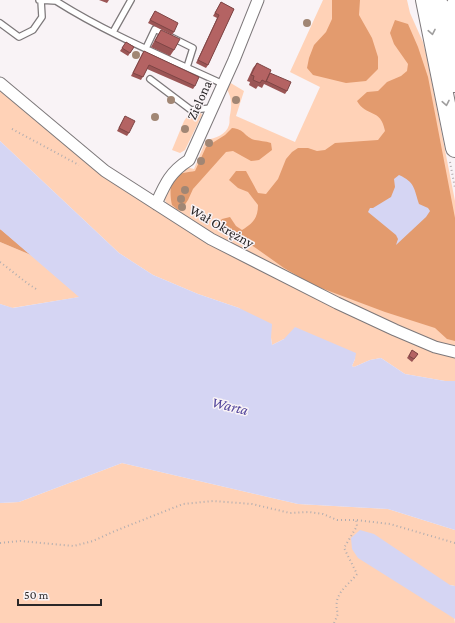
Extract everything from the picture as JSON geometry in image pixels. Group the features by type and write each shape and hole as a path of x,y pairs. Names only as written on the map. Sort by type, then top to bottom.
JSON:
{"main road":[{"path":"425,0 445,64 455,83"},
{"path":"438,0 447,45"},
{"path":"455,6 447,45 445,64 455,148"}],"street":[{"name":"Zielona","path":"156,204 165,183 173,172 177,167 189,160 258,0"},
{"name":"Wał Okrężny","path":"0,83 106,171 211,239 337,303 435,347 455,352"}],"lane":[{"path":"0,23 19,37 34,30 42,17 41,0 56,0 75,13 223,84"},
{"path":"113,32 131,0"},
{"path":"146,48 155,29 193,48 187,67"},
{"path":"150,79 191,110 212,108"}],"path":[{"path":"12,129 84,168"},
{"path":"0,262 26,283 36,289"},
{"path":"0,543 20,541 74,546 93,541 184,504 213,501 252,504 290,513 310,512 323,514 337,520 356,520 390,524 455,543"},
{"path":"334,623 338,614 336,605 340,592 357,574 344,548 357,526 356,520"}],"shaded area":[{"path":"323,0 407,0 410,13 423,42 455,201 455,381 445,381 405,374 381,358 370,360 354,367 352,366 355,359 284,339 272,345 271,338 239,308 198,294 153,275 119,253 0,141 0,89 76,154 120,187 221,245 218,236 188,221 168,206 165,196 169,185 186,167 194,169 206,140 220,136 228,128 231,104 226,88 229,82 244,91 236,116 295,142 320,87 290,72"},
{"path":"332,0 360,0 359,15 372,38 378,57 378,69 366,81 346,83 313,75 307,68 314,45 326,32 332,19"},
{"path":"395,20 408,24 418,47 428,77 455,218 455,341 447,339 435,328 385,312 313,285 284,268 236,234 222,228 217,224 222,219 230,217 236,226 242,230 256,217 258,205 248,192 238,188 229,180 236,171 246,171 258,193 266,194 278,179 286,159 298,148 308,148 317,151 325,150 335,143 378,140 385,131 383,124 377,116 361,106 357,101 367,92 378,91 387,82 401,76 407,71 408,64 394,44 390,33"},
{"path":"198,110 202,115 185,150 180,153 172,150 184,121 191,111 195,113"},
{"path":"232,128 242,131 251,139 271,143 272,150 259,160 251,161 233,151 226,152 193,189 184,206 178,210 172,205 171,198 171,186 174,178 180,174 195,171 206,147 225,135"},
{"path":"0,229 3,231 31,255 0,242"},
{"path":"0,242 31,255 80,297 12,308 0,304"},
{"path":"122,463 298,504 388,509 455,530 455,586 450,585 455,623 0,623 0,503 19,502"}],"water":[{"name":"Warta","path":"0,141 119,253 153,275 198,294 239,308 272,324 272,345 284,339 295,327 356,353 352,366 354,367 370,360 381,358 405,374 445,381 455,381 455,530 388,509 298,504 122,463 19,502 0,503 0,304 13,308 79,297 0,229"},
{"path":"399,175 411,183 415,190 419,204 428,208 430,211 426,217 396,245 398,239 396,235 368,212 370,208 373,208 391,197 395,187 394,179"},
{"path":"360,530 374,534 450,585 455,586 455,619 358,558 352,549 351,538"}],"building":[{"path":"221,2 234,9 208,65 198,60 219,15 215,13"},
{"path":"155,11 178,23 174,32 150,20"},
{"path":"161,30 180,39 174,50 155,41"},
{"path":"126,42 134,47 130,53 122,48"},
{"path":"144,51 199,77 195,86 149,65 143,77 133,73"},
{"path":"257,63 271,70 266,82 262,80 260,83 253,80 254,76 251,75"},
{"path":"270,73 291,82 287,91 266,81"},
{"path":"125,116 135,121 129,133 119,128"},
{"path":"412,350 418,354 414,359 409,356"}]}
